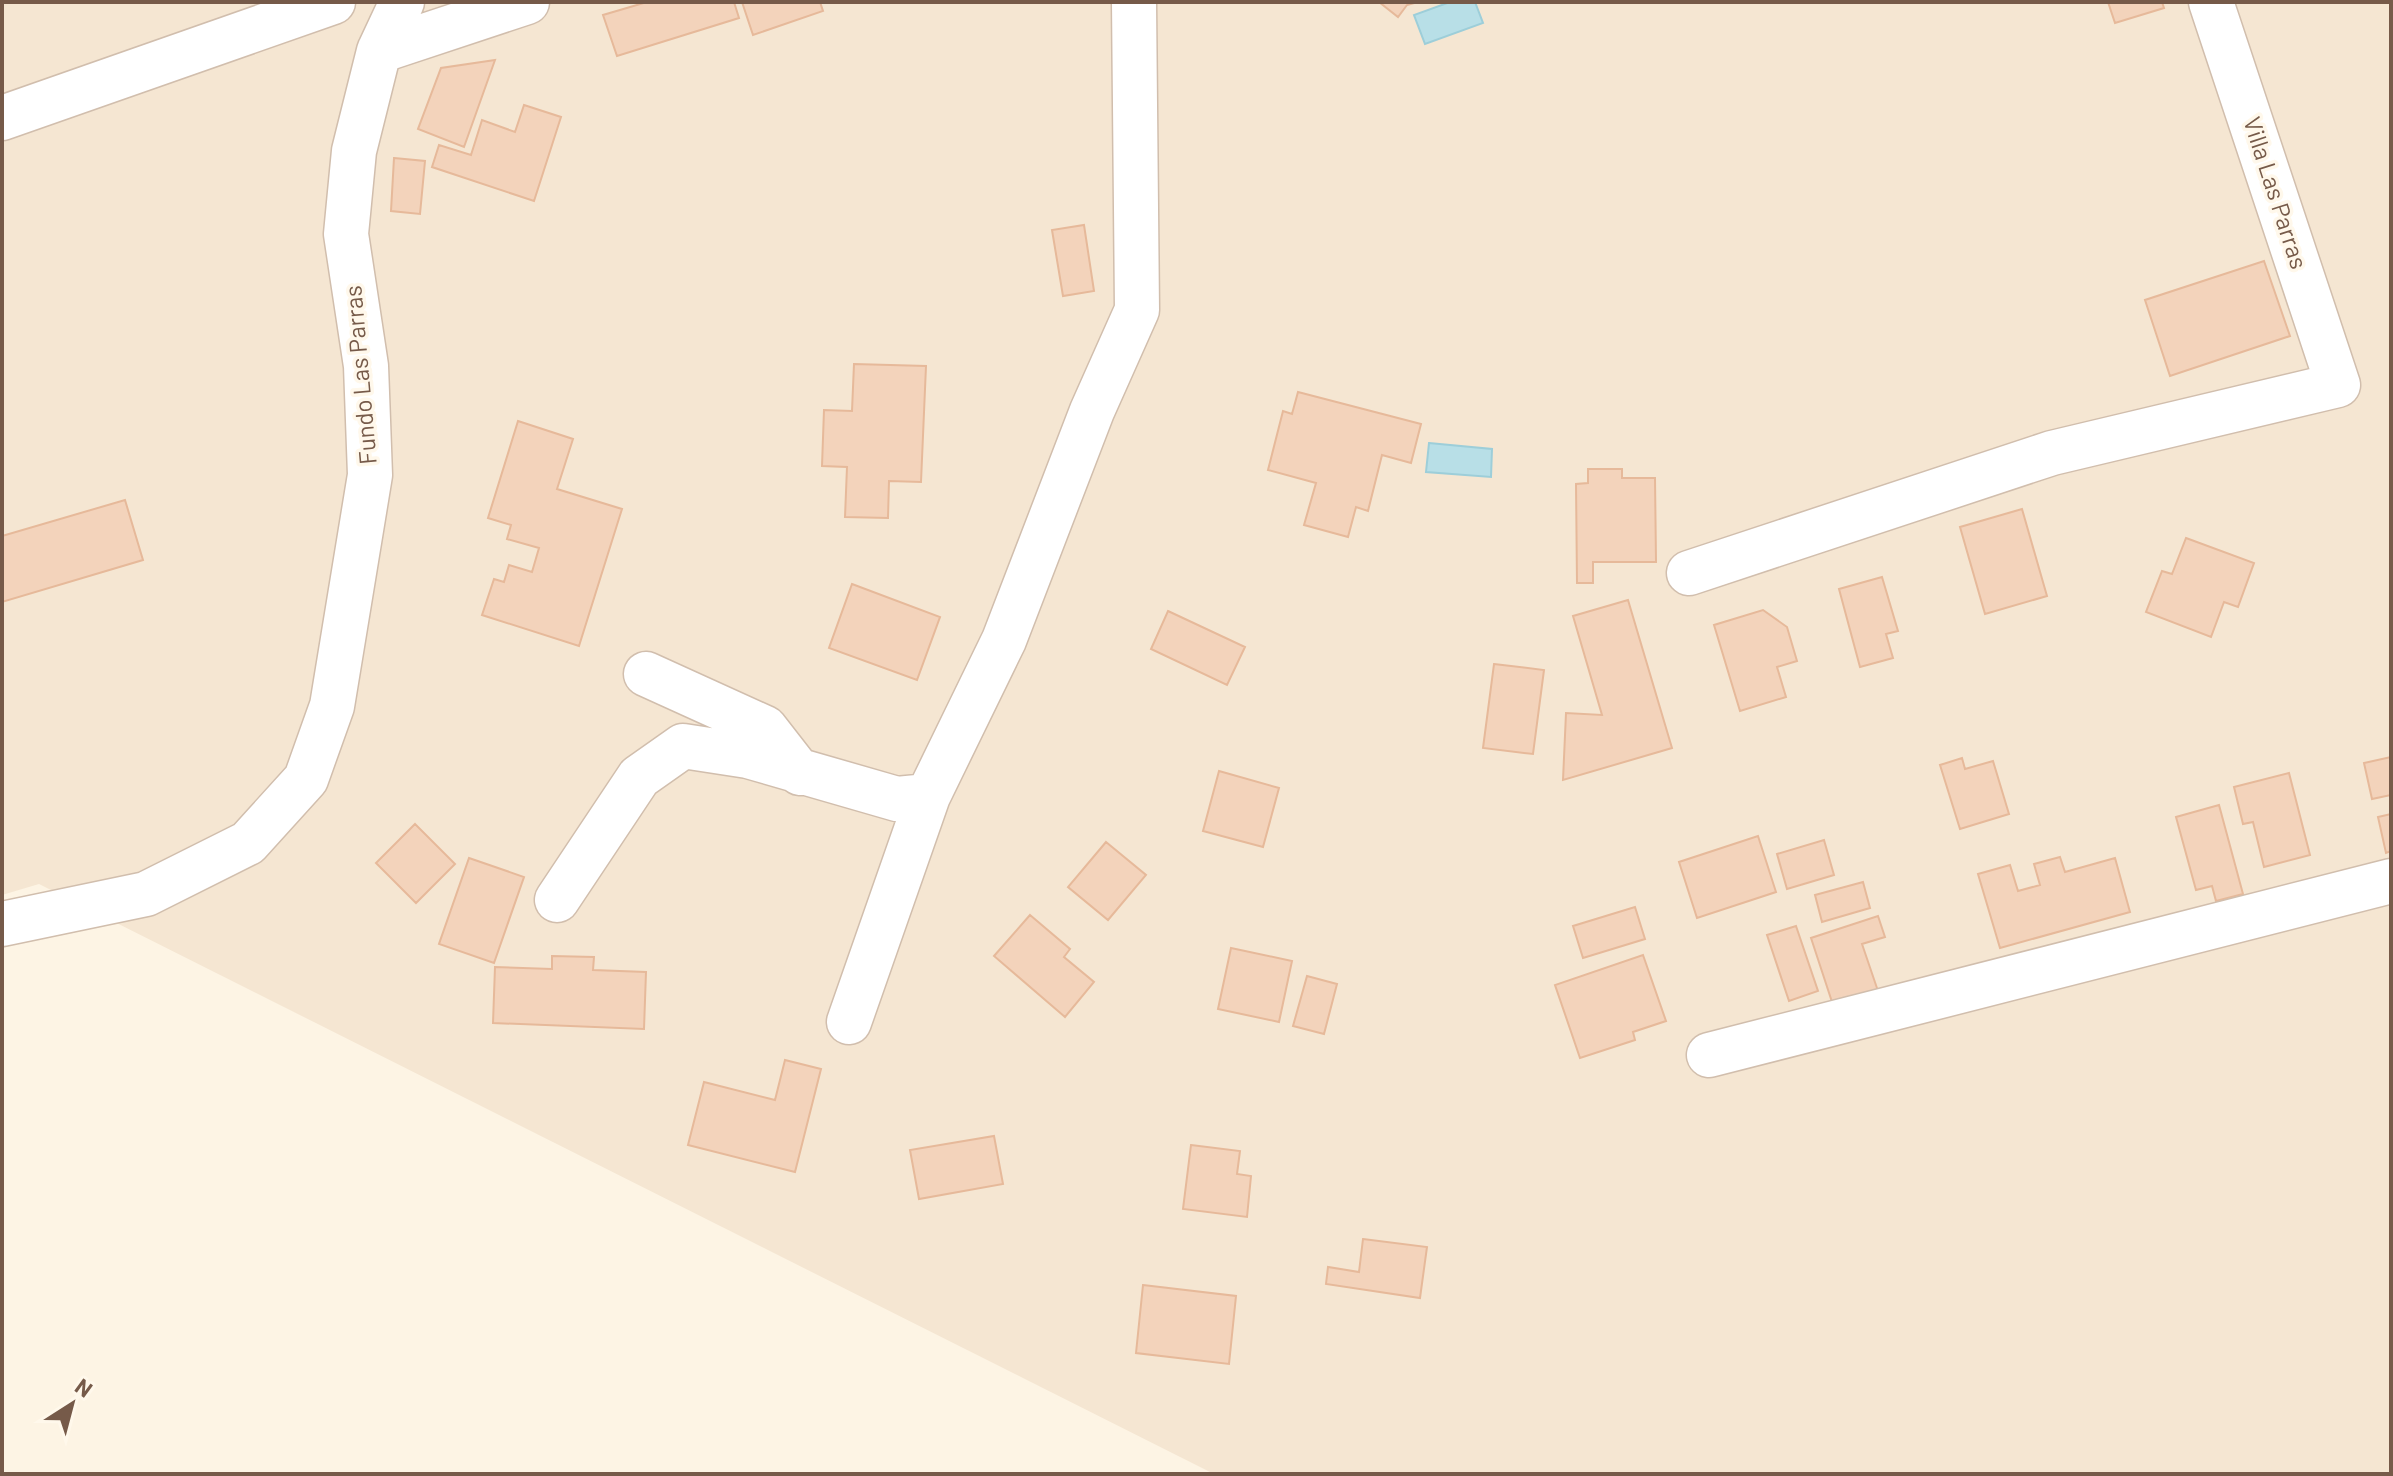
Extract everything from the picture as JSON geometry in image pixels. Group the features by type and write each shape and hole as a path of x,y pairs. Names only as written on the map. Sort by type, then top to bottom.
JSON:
{"street":[{"path":"2,118 333,2"},
{"path":"379,51 402,2"},
{"path":"379,51 527,2"},
{"path":"849,1022 928,796 1004,640 1092,411 1137,310 1134,2"},
{"name":"Villa Las Parras","path":"1689,573 2052,453 2338,385 2211,2"},
{"name":"Fundo Las Parras","path":"2,924 146,894 248,843 306,779 332,706 370,475 366,366 346,234 354,151 379,51"},
{"path":"646,674 765,728 800,773"},
{"path":"557,900 639,777 683,746 748,756 897,799 928,796"},
{"path":"1709,1055 2391,881"}],"shaded area":[{"path":"2,2 2391,2 2391,1474 1214,1474 39,884 2,895"}],"water":[{"path":"1450,2 1475,2 1483,23 1425,44 1414,15"},
{"path":"1429,443 1492,449 1491,477 1426,472"}],"building":[{"path":"647,2 734,2 739,18 617,56 603,15"},
{"path":"742,2 820,2 823,11 753,35"},
{"path":"1379,2 1418,2 1407,5 1398,17"},
{"path":"2108,2 2162,2 2164,8 2115,23"},
{"path":"495,60 464,147 418,129 441,68"},
{"path":"524,105 561,117 534,201 432,167 439,145 471,155 482,120 515,132"},
{"path":"394,158 425,161 420,214 391,211"},
{"path":"1084,225 1094,291 1063,296 1052,230"},
{"path":"2264,261 2290,336 2170,376 2145,300"},
{"path":"854,364 926,366 921,482 889,481 888,518 845,517 847,467 822,466 824,410 852,411"},
{"path":"1298,392 1421,424 1411,463 1382,455 1368,511 1356,507 1348,537 1304,525 1316,483 1268,470 1283,411 1292,414"},
{"path":"518,421 573,439 557,489 622,509 579,646 482,615 494,579 504,582 509,565 532,572 539,548 507,539 511,525 488,518"},
{"path":"1588,469 1622,469 1622,478 1655,478 1656,562 1593,562 1593,583 1577,583 1576,484 1588,483"},
{"path":"125,500 143,560 2,602 2,536"},
{"path":"2022,509 2047,596 1985,614 1960,527"},
{"path":"2186,538 2254,563 2238,607 2224,602 2211,637 2146,612 2162,571 2172,574"},
{"path":"1882,577 1898,631 1886,634 1893,658 1860,667 1839,589"},
{"path":"852,584 940,617 917,680 829,648"},
{"path":"1628,600 1672,748 1563,780 1566,713 1602,715 1573,616"},
{"path":"1763,610 1787,627 1797,661 1777,667 1786,697 1740,711 1714,625"},
{"path":"1168,611 1245,647 1227,685 1151,649"},
{"path":"1494,664 1544,670 1533,754 1483,748"},
{"path":"2391,757 2391,795 2372,799 2364,763"},
{"path":"1962,758 1965,769 1993,761 2009,814 1960,829 1940,765"},
{"path":"1219,771 1279,788 1263,847 1203,831"},
{"path":"2289,773 2310,855 2264,867 2253,822 2243,824 2234,787"},
{"path":"2219,805 2243,894 2216,901 2212,886 2196,890 2176,817"},
{"path":"2391,814 2391,851 2386,853 2378,817"},
{"path":"415,824 455,864 416,903 376,863"},
{"path":"1758,836 1776,892 1697,918 1679,862"},
{"path":"1824,840 1834,875 1787,889 1777,854"},
{"path":"1106,842 1146,875 1108,920 1068,887"},
{"path":"2060,857 2065,872 2115,858 2130,912 2000,948 1978,874 2010,865 2018,891 2040,885 2034,864"},
{"path":"469,858 524,877 494,963 439,944"},
{"path":"1863,882 1870,908 1822,922 1815,895"},
{"path":"1635,907 1645,939 1583,958 1573,926"},
{"path":"1030,915 1070,949 1064,957 1094,982 1065,1017 994,956"},
{"path":"1878,916 1885,937 1862,944 1879,994 1834,1008 1811,938"},
{"path":"1796,926 1818,991 1789,1001 1767,935"},
{"path":"1231,948 1292,961 1279,1022 1218,1009"},
{"path":"1643,955 1666,1021 1633,1032 1635,1040 1580,1058 1555,985"},
{"path":"552,956 594,957 593,970 646,972 644,1029 493,1023 495,967 552,969"},
{"path":"1307,976 1337,984 1324,1034 1293,1026"},
{"path":"785,1060 821,1069 795,1172 688,1145 704,1082 775,1100"},
{"path":"994,1136 1003,1184 919,1199 910,1150"},
{"path":"1191,1145 1240,1151 1237,1174 1251,1176 1247,1217 1183,1209"},
{"path":"1363,1239 1427,1247 1420,1298 1326,1284 1328,1267 1359,1272"},
{"path":"1143,1285 1236,1296 1229,1364 1136,1353"}]}
